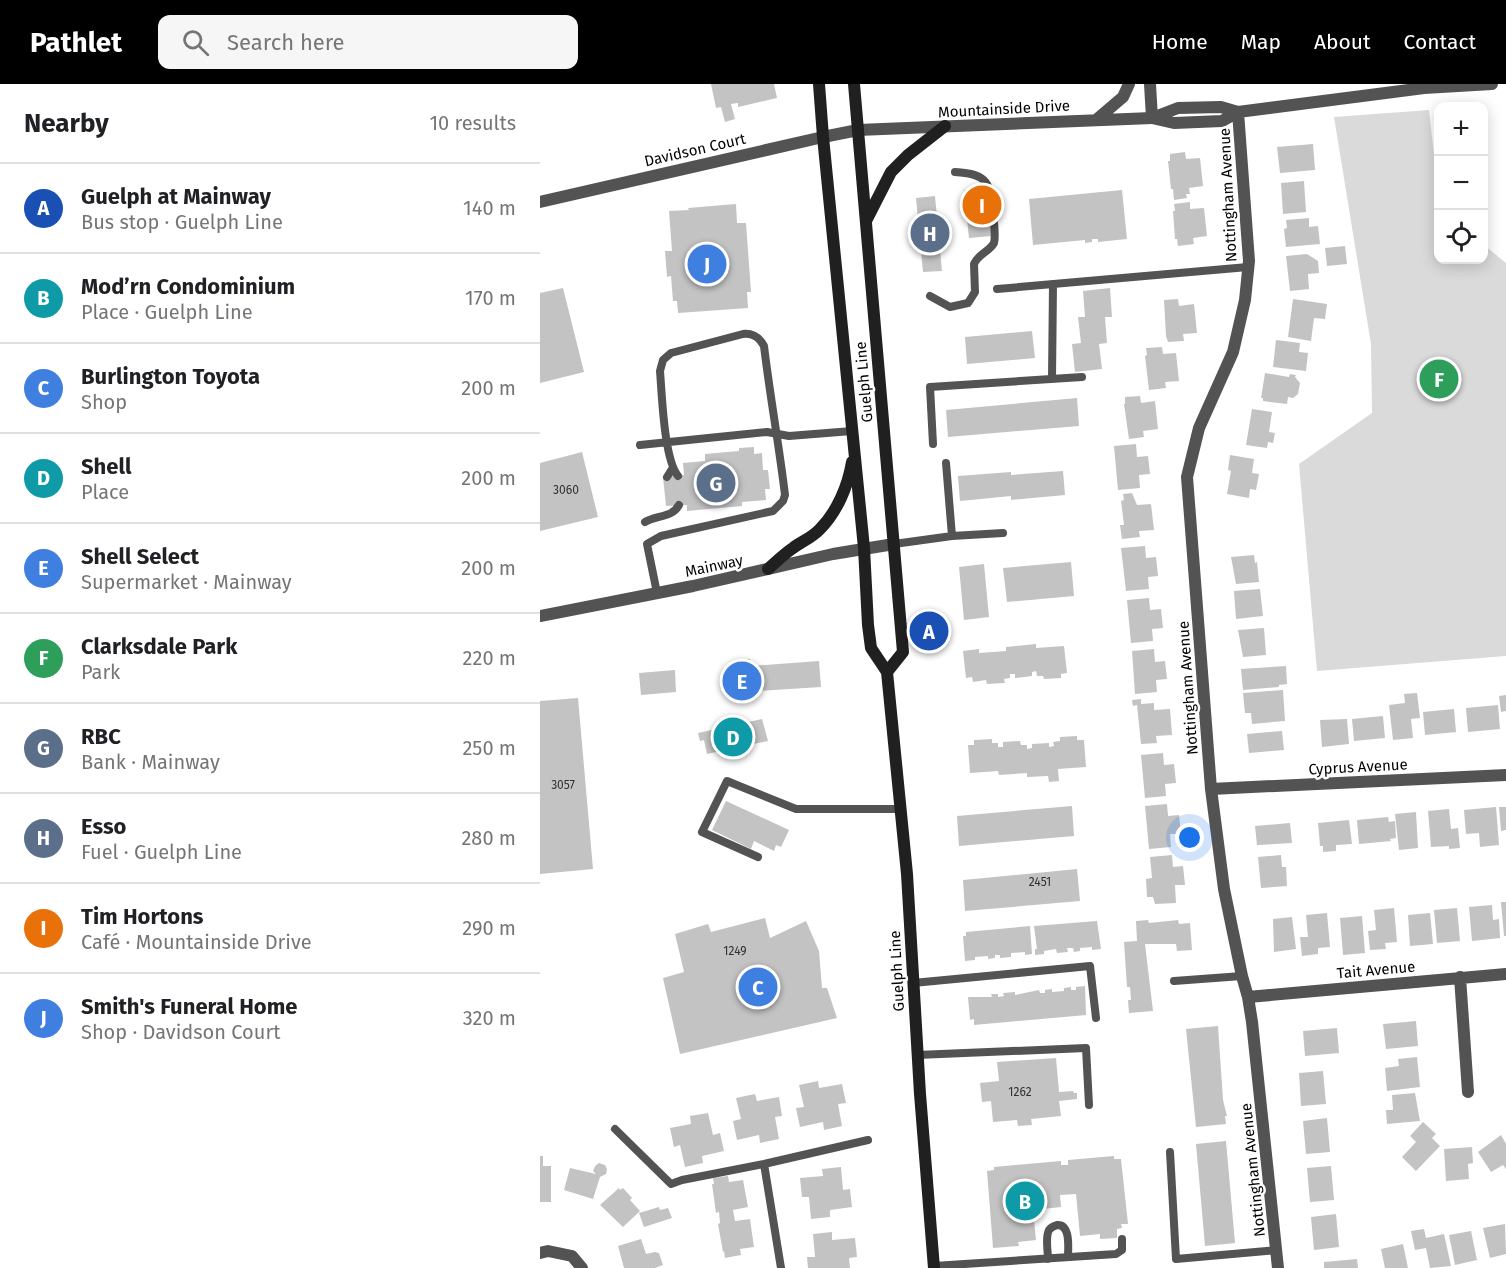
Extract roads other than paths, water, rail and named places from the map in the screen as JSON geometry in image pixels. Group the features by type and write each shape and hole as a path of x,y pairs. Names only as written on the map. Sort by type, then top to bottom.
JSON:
{"main road":[{"name":"Guelph Line","path":"819,84 822,137 864,548 868,625 871,648 887,672 900,809 934,1267"},
{"name":"Guelph Line","path":"854,84 903,652 887,672"},
{"path":"865,222 891,172 908,155 945,126"},
{"path":"768,569 794,547 813,536 829,517 847,481 851,464 852,435"}],"street":[{"path":"1096,120 1123,97 1129,84"},
{"path":"1150,84 1152,118"},
{"name":"Mountainside Drive","path":"858,130 1152,118 1174,123 1222,121 1238,112 1424,86 1492,84"},
{"name":"Nottingham Avenue","path":"1238,112 1249,261 1245,300 1233,352 1199,428 1187,477 1211,789 1224,889 1248,997 1278,1268"},
{"name":"Davidson Court","path":"540,202 858,130"},
{"name":"Mainway","path":"540,616 864,548 894,544"},
{"name":"Cyprus Avenue","path":"1211,789 1506,775"},
{"name":"Tait Avenue","path":"1248,997 1506,974"},
{"path":"1460,977 1468,1092"},
{"path":"540,1253 548,1251 572,1256 582,1268"}],"lane":[{"path":"930,296 950,307 968,303 975,292 974,264 992,248 994,243 991,188 985,179 973,173 955,172"},
{"path":"997,289 1248,267"},
{"path":"1052,379 1053,284"},
{"path":"657,593 647,544 661,536 773,511 785,495 764,346 758,337 748,333 671,353 663,360 660,371 668,442 675,472 666,477"},
{"path":"933,444 930,387 1082,377"},
{"path":"640,446 767,432 789,436 852,435"},
{"path":"946,463 952,536"},
{"path":"645,522 675,508"},
{"path":"894,544 952,536 1003,533"},
{"path":"758,857 702,832 727,781 796,809 900,809"},
{"path":"913,983 1090,966 1096,1018"},
{"path":"1174,981 1242,976"},
{"path":"917,1055 1086,1048 1089,1105"},
{"path":"615,1129 670,1184 868,1140"},
{"path":"1170,1152 1176,1259 1276,1250"},
{"path":"764,1164 781,1268"},
{"path":"1048,1259 1048,1232 1058,1225 1063,1226 1067,1232 1068,1257"},
{"path":"934,1267 1116,1254 1122,1250 1122,1239"}],"place":[{"name":"Tim Hortons","path":"982,205"},
{"name":"Esso","path":"930,233"},
{"name":"Smith's Funeral Home","path":"707,264"},
{"name":"Clarksdale Park","path":"1439,379"},
{"name":"RBC","path":"716,483"},
{"name":"Guelph at Mainway","path":"929,631"},
{"name":"Shell Select","path":"742,681"},
{"name":"Shell","path":"733,737"},
{"name":"Burlington Toyota","path":"758,987"},
{"name":"Mod’rn Condominium","path":"1025,1201"}]}
